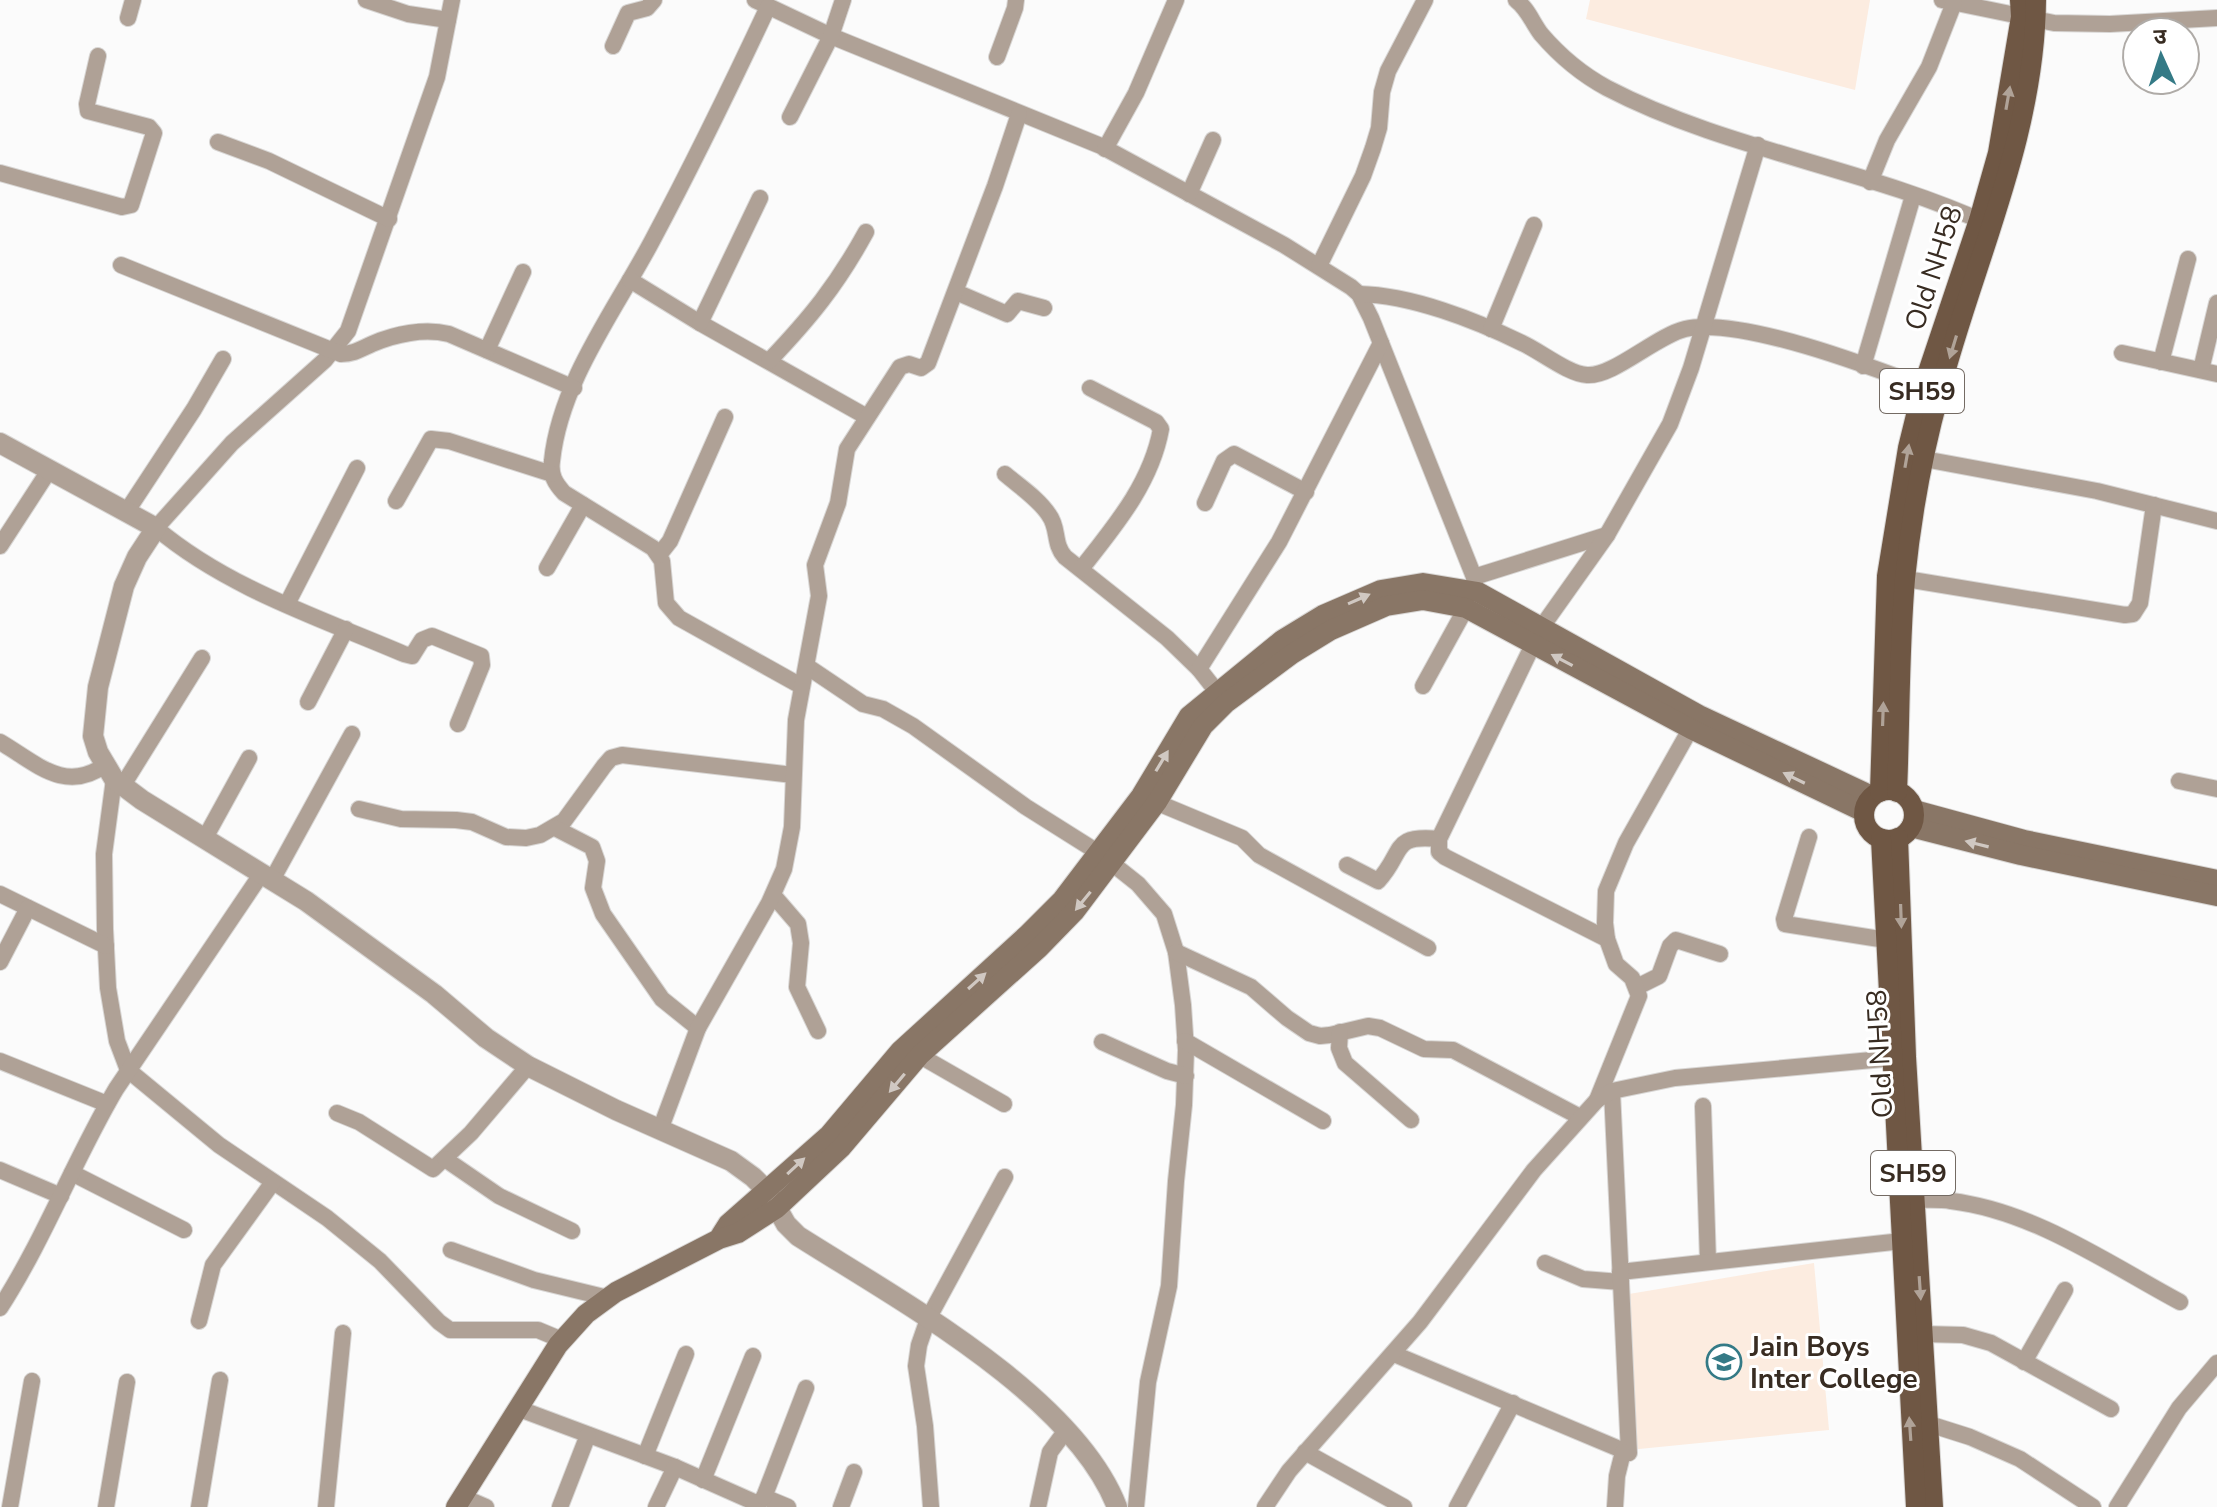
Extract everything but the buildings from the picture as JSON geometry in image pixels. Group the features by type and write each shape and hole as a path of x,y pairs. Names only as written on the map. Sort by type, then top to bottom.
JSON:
{"main road":[{"name":"Old NH58","path":"1901,829 1868,828 1878,798 1908,448 1931,390 1986,223 2028,9"},
{"name":"Old NH58","path":"1896,577 1924,459 1931,390"},
{"path":"460,1502 562,1340 586,1314 608,1298 719,1239 728,1224 772,1200 829,1135 1106,858 1149,799 1189,716 1222,698 1282,640 1323,615 1381,590 1423,583 1474,598 1695,722 1878,798 1905,796 1901,829"},
{"name":"Old NH58","path":"1901,829 1886,940 1915,1200 1909,1240 1923,1334 1933,1507"},
{"name":"Old NH58","path":"1901,829 1899,1058 1909,1240 1916,1507"},
{"path":"1901,829 2024,840 2217,880"},
{"path":"1901,829 2217,896"}],"street":[{"path":"128,18 133,0"},
{"path":"366,0 408,14 448,20"},
{"path":"114,777 93,736 98,687 124,586 137,557 156,528 232,443 333,351 355,316 437,77 452,0"},
{"path":"613,46 628,13 647,8 654,0"},
{"path":"790,117 831,36 843,0"},
{"path":"997,57 1016,0"},
{"path":"1105,149 1136,93 1176,0"},
{"path":"1319,266 1363,176 1373,148 1388,71 1425,0"},
{"path":"1516,0 1554,48 1606,87 1673,116 1986,223"},
{"path":"1870,182 1887,140 1929,67 1948,1 2028,9 2082,25 2217,18"},
{"path":"801,686 679,618 666,603 662,561 653,548 564,493 555,484 552,474 553,451 574,388 605,321 686,176 761,3 831,36 1105,149 1340,278 1359,294 1381,343 1474,598"},
{"path":"0,173 122,207 131,205 154,133 149,127 88,111 98,56"},
{"path":"660,1130 698,1028 773,895 784,869 790,839 801,686 808,667 819,596 815,565 838,503 847,449 900,367 909,364 921,368 928,363 1019,114"},
{"path":"1189,194 1213,140"},
{"path":"218,142 309,179 389,219"},
{"path":"1607,939 1445,857 1439,852 1439,839 1537,636 1607,535 1670,424 1704,326 1758,145"},
{"path":"1863,366 1913,196"},
{"path":"700,323 760,198"},
{"path":"1491,329 1534,225"},
{"path":"769,361 827,297 843,275 866,232"},
{"path":"2161,362 2188,259"},
{"path":"121,265 333,351 351,354 403,335 436,331 574,388"},
{"path":"487,350 523,272"},
{"path":"630,280 867,417"},
{"path":"956,292 1007,314 1018,301 1044,308"},
{"path":"1359,294 1400,300 1491,329 1586,375 1606,371 1670,334 1704,326 1762,334 1931,390"},
{"path":"2122,353 2209,372 2217,303"},
{"path":"1199,669 1279,542 1381,343"},
{"path":"127,511 223,359"},
{"path":"1081,569 1123,516 1140,487 1161,429 1156,422 1090,388"},
{"path":"659,555 670,541 725,417"},
{"path":"396,501 431,439 449,441 552,474"},
{"path":"0,443 127,511 211,566 287,604 408,656 414,653 422,640 432,636 481,656 482,665 458,724"},
{"path":"1205,503 1224,461 1234,454 1306,492"},
{"path":"1924,459 2097,491 2217,521"},
{"path":"287,604 357,468"},
{"path":"0,546 50,469"},
{"path":"1005,474 1049,513 1059,551 1167,638 1199,669 1222,698"},
{"path":"547,568 583,505"},
{"path":"1896,577 2133,614 2140,603 2154,505"},
{"path":"1423,686 1474,598 1607,535"},
{"path":"308,702 346,629"},
{"path":"202,658 114,777 104,854 108,988 117,1041 128,1070 219,1145 327,1218 380,1261 450,1330 538,1330 562,1340"},
{"path":"808,667 863,704 883,709 913,726 1026,807 1106,858 1154,900 1164,914 1176,952 1186,1076 1171,1270 1148,1382 1136,1507"},
{"path":"1597,1100 1637,1004 1637,987 1616,964 1607,939 1606,891 1613,870 1695,722"},
{"path":"0,1308 6,1286 61,1196 107,1104 128,1070 267,877 352,734"},
{"path":"0,742 63,777 80,779 92,774 114,777 361,939 486,1038 528,1066 731,1161 753,1177 798,1236 928,1319 1026,1391 1067,1429 1101,1474 1117,1507"},
{"path":"359,809 401,819 472,822 519,839 540,835 564,821 611,758 622,755 793,775"},
{"path":"205,838 249,758"},
{"path":"2179,781 2217,789"},
{"path":"1149,799 1242,838 1259,855 1428,948"},
{"path":"555,828 592,847 597,861 593,888 597,902 652,987 669,1007 698,1028"},
{"path":"1347,865 1378,881 1404,842 1417,837 1439,839"},
{"path":"1809,837 1785,924 1886,940"},
{"path":"0,894 106,946"},
{"path":"773,895 798,924 801,943 797,987 818,1031"},
{"path":"0,962 28,908"},
{"path":"1637,987 1659,976 1670,946 1676,940 1720,954"},
{"path":"1176,952 1251,987 1309,1033 1320,1036 1368,1026 1380,1028 1424,1049 1453,1050 1580,1117"},
{"path":"1340,1032 1339,1048 1345,1063 1411,1120"},
{"path":"1185,1041 1323,1121"},
{"path":"1102,1042 1167,1071 1186,1076"},
{"path":"912,1051 1004,1104"},
{"path":"1265,1507 1305,1452 1394,1354 1534,1170 1597,1100 1612,1091 1675,1078 1899,1058"},
{"path":"0,1061 107,1104"},
{"path":"337,1113 359,1122 430,1168 436,1168 471,1133 528,1066"},
{"path":"1394,1354 1629,1453 1612,1091"},
{"path":"1703,1106 1708,1262"},
{"path":"445,1159 499,1196 572,1231"},
{"path":"0,1170 61,1196"},
{"path":"72,1173 184,1230"},
{"path":"931,1507 925,1426 916,1366 919,1345 928,1319 1005,1177"},
{"path":"199,1321 213,1265 273,1182"},
{"path":"1915,1200 1951,1201 2022,1220 2180,1302"},
{"path":"1545,1263 1583,1279 1620,1277 1708,1262 1909,1240"},
{"path":"451,1250 534,1280 608,1298"},
{"path":"2024,1362 2065,1290"},
{"path":"326,1507 343,1333"},
{"path":"1923,1334 1976,1338 2111,1409"},
{"path":"645,1456 686,1354"},
{"path":"703,1480 753,1356"},
{"path":"2117,1507 2179,1408 2217,1363"},
{"path":"199,1507 220,1380"},
{"path":"10,1507 32,1381"},
{"path":"106,1507 127,1382"},
{"path":"517,1408 675,1467 742,1502 759,1503 806,1388"},
{"path":"1457,1507 1513,1403"},
{"path":"1929,1424 1970,1437 2020,1459 2093,1507"},
{"path":"1038,1507 1050,1452 1067,1429"},
{"path":"560,1507 588,1435"},
{"path":"1305,1452 1404,1507"},
{"path":"1615,1507 1617,1476 1623,1452"},
{"path":"656,1507 675,1467"},
{"path":"841,1507 854,1472"},
{"path":"764,1497 788,1507"},
{"path":"460,1502 486,1507"}],"shaded area":[{"path":"1590,0 1870,0 1855,90 1586,19"},
{"name":"Jain Boys Inter College","path":"1814,1263 1829,1430 1629,1450 1623,1295"}],"place":[{"name":"Jain Boys Inter College","path":"1724,1362"}]}
